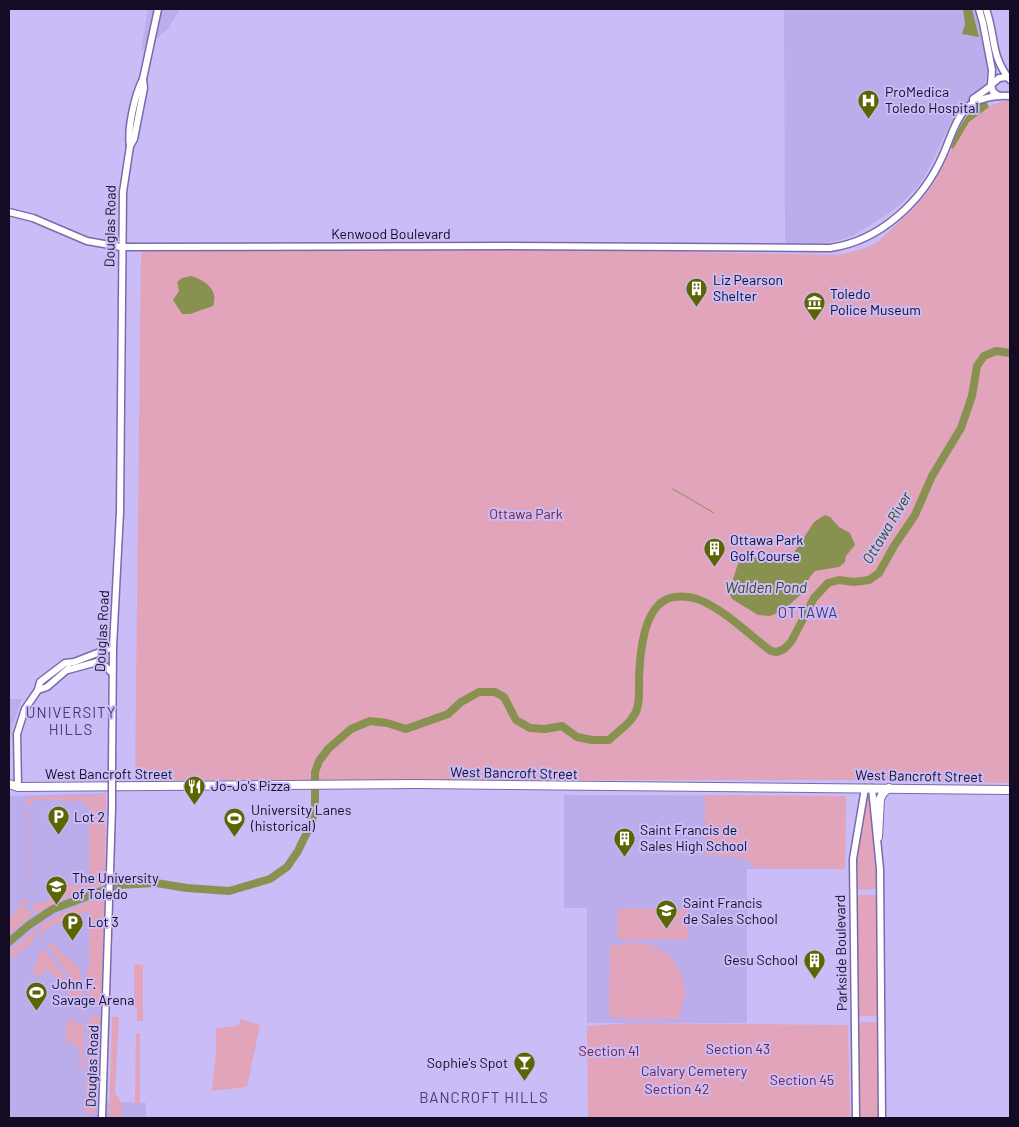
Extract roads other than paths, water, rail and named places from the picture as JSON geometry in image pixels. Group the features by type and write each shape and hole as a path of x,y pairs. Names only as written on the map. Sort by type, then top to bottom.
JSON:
{"main road":[{"name":"West Bancroft Street","path":"9,784 18,787 417,784 1010,790"},
{"name":"West Bancroft Street","path":"9,791 18,787"},
{"path":"878,837 880,798 889,788"}],"street":[{"name":"Douglas Road","path":"102,1118 112,809 112,674 120,512 123,184 144,88 143,80 158,9"},
{"path":"979,9 992,68 994,93 1005,96"},
{"path":"986,9 992,27 995,53 1009,79"},
{"name":"Kenwood Boulevard","path":"9,212 33,218 87,241 122,247 508,246 822,249 841,247 859,241 884,226 910,205 925,187 939,164 955,125 973,103 973,99 999,78 1009,79"},
{"path":"973,103 988,97 1005,96 1010,90"},
{"path":"18,787 18,734 21,720 38,690 40,682 65,663 74,662 113,646"},
{"path":"38,690 47,687 68,670 74,662"},
{"path":"68,670 97,662 102,664 112,674"},
{"path":"868,788 878,837 880,869 882,1118"},
{"name":"Parkside Boulevard","path":"856,1118 853,859 868,788"}],"water":[{"path":"963,9 972,9 979,37 962,34 965,24"},
{"path":"986,101 989,107 969,122 953,149 951,148 956,134 968,115 973,109"},
{"path":"191,276 210,286 214,295 213,306 190,314 182,314 173,300 179,291 177,282 182,278"},
{"name":"Walden Pond","path":"825,515 830,517 839,527 850,533 855,545 846,556 845,562 839,567 815,571 802,593 784,610 770,616 758,615 732,599 729,593 730,588 738,564 742,559 749,556 776,562 790,559 814,522"}],"waterway":[{"name":"Ottawa River","path":"9,942 29,925 53,909 118,885 156,883 187,888 229,891 270,879 287,867 298,851 309,828 315,811 315,772 319,761 328,749 351,729 370,721 387,723 406,729 448,714 461,702 479,692 495,692 504,697 516,720 530,728 545,729 562,726 577,737 592,740 609,740 635,714 639,701 640,656 645,632 654,610 670,598 691,597 701,600 726,615 771,651 777,652 784,649 791,642 814,598 828,583 839,580 854,582 869,580 879,573 915,515 932,476 961,428 972,396 977,366 984,356 996,351 1010,353"},
{"path":"673,489 714,513"}],"place":[{"name":"ProMedica Toledo Hospital","path":"869,119"},
{"name":"Liz Pearson Shelter","path":"697,307"},
{"name":"Toledo Police Museum","path":"814,321"},
{"name":"Ottawa Park Golf Course","path":"714,567"},
{"name":"Jo-Jo's Pizza","path":"195,805"},
{"name":"Lot 2","path":"58,836"},
{"name":"University Lanes (historical)","path":"235,837"},
{"name":"Saint Francis de Sales High School","path":"624,857"},
{"name":"The University of Toledo","path":"56,905"},
{"name":"Saint Francis de Sales School","path":"667,930"},
{"name":"Lot 3","path":"72,941"},
{"name":"Gesu School","path":"814,979"},
{"name":"John F. Savage Arena","path":"36,1011"},
{"name":"Sophie's Spot","path":"524,1082"}],"district":[{"name":"OTTAWA","path":"808,613"},
{"name":"UNIVERSITY HILLS","path":"71,722"},
{"name":"BANCROFT HILLS","path":"484,1098"}],"park label":[{"name":"Ottawa Park","path":"526,514"},
{"name":"Section 43","path":"738,1049"},
{"name":"Section 41","path":"609,1051"},
{"name":"Calvary Cemetery","path":"694,1071"},
{"name":"Section 45","path":"802,1080"},
{"name":"Section 42","path":"677,1089"}]}
